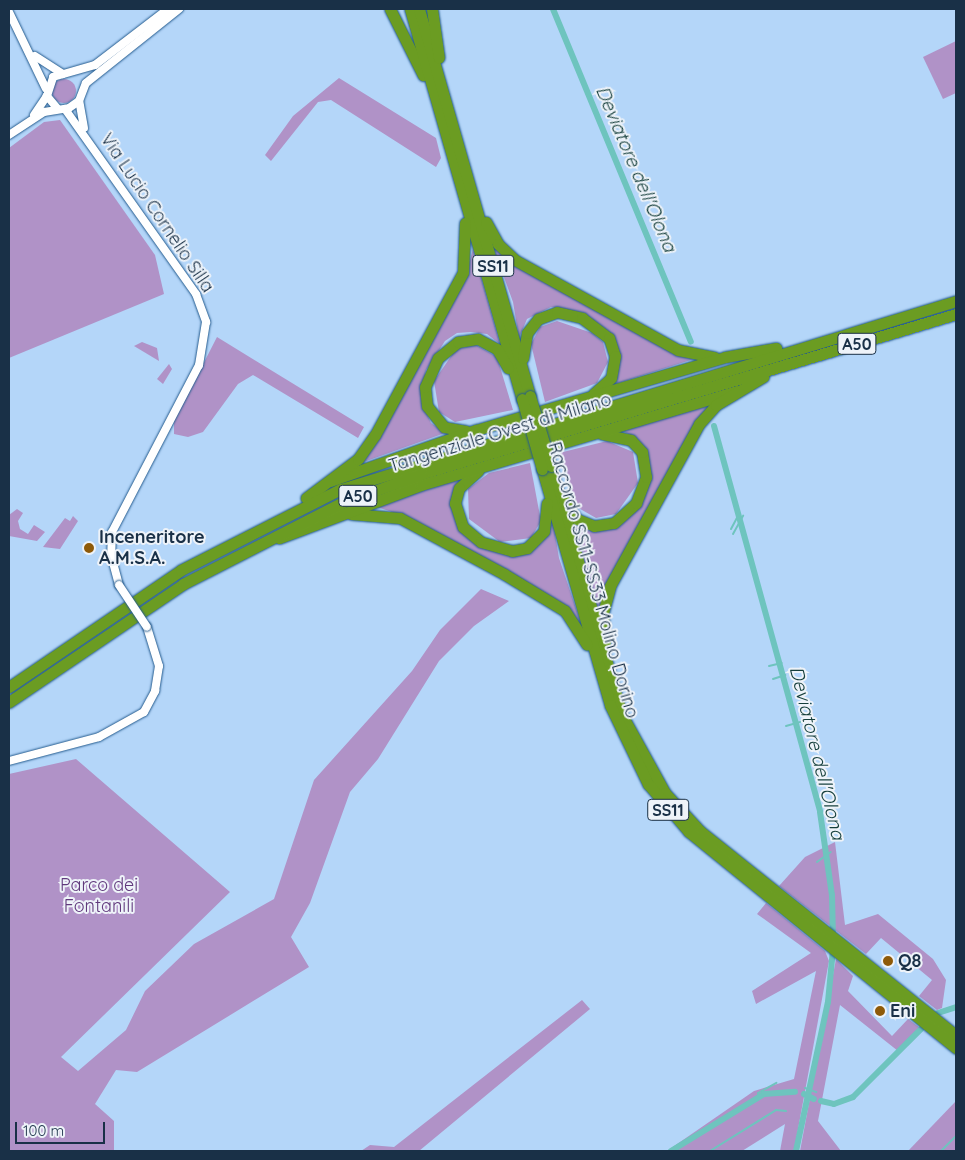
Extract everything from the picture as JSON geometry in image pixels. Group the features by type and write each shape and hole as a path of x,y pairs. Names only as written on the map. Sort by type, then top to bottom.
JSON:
{"highway":[{"path":"390,9 435,99"},
{"name":"Raccordo SS11-SS33 Molino Dorino","path":"410,9 458,177 547,468 626,747 658,798 689,832 842,950"},
{"name":"Raccordo SS11-SS33 Molino Dorino","path":"419,9 526,398"},
{"path":"432,9 451,122"},
{"path":"455,136 482,213 505,252 678,350 725,357"},
{"path":"285,513 358,459 375,435 463,272 467,240 458,177"},
{"name":"Tangenziale Ovest di Milano","path":"9,686 181,570 285,513 425,459 956,300"},
{"path":"526,398 524,342 538,319 557,312 590,322 614,351 611,378 585,398"},
{"name":"Tangenziale Ovest di Milano","path":"9,702 146,608 241,551 298,521 390,484 956,314"},
{"path":"476,430 444,427 427,406 425,387 431,369 451,345 471,339 497,349 526,398"},
{"path":"330,481 476,430 725,357 823,340"},
{"path":"241,551 487,466 737,390 789,364"},
{"path":"607,682 603,613 610,586 698,424 737,390"},
{"path":"547,468 566,504 577,519 605,526 622,518 644,486 645,460 631,440 596,434"},
{"path":"487,466 459,488 456,512 470,535 512,551 528,548 544,531 548,514 547,468"},
{"path":"345,515 400,518 556,604 580,631 607,682"},
{"name":"SS11","path":"842,950 956,1035"},
{"name":"SS11","path":"842,950 956,1048"}],"street":[{"path":"9,136 31,118 46,93 50,80 95,65 168,9"},
{"path":"32,53 66,74 81,91 106,63 179,9"},
{"path":"9,12 32,53 46,93"},
{"name":"Via Lucio Cornelio Silla","path":"81,91 79,101 85,132"},
{"name":"Via Lucio Cornelio Silla","path":"9,761 80,742 125,726 151,702 159,666 147,627 119,585 111,555 112,532 199,364 206,322 196,294 85,132 46,93"},
{"path":"31,118 61,109 79,101"}],"green space":[{"path":"956,41 956,93 943,99 923,57"},
{"path":"339,78 436,138 441,158 436,167 331,100 318,102 271,161 265,155 293,116"},
{"path":"64,79 72,83 76,91 72,99 64,103 56,99 52,91 56,83"},
{"path":"60,120 155,255 164,294 9,358 9,148 44,122"},
{"path":"492,244 507,261 677,355 694,359 609,386 618,369 609,332 584,313 551,307 527,319 519,338 513,302"},
{"path":"473,249 500,344 487,334 471,332 457,333 445,341 426,370 421,401 431,423 445,433 358,464 467,271"},
{"path":"557,321 592,333 603,342 608,362 597,383 545,402 531,344 540,327"},
{"path":"217,337 364,427 358,438 253,375 238,384 203,432 188,437 174,434 174,421"},
{"path":"142,342 157,348 159,361 134,346"},
{"path":"476,345 497,357 513,410 455,422 439,412 434,381 456,349"},
{"path":"169,364 172,369 163,384 157,379"},
{"path":"710,404 600,617 571,517 619,525 624,522 647,484 630,435 621,430"},
{"path":"607,441 633,452 638,483 616,514 596,518 575,506 559,453"},
{"path":"530,463 541,521 531,538 500,542 469,519 468,489 489,473"},
{"path":"463,478 451,506 465,535 529,551 542,542 553,522 559,558 582,626 392,512 374,506"},
{"path":"17,509 23,513 18,521 20,529 28,534 34,525 45,532 37,541 9,536 9,515"},
{"path":"73,516 78,521 60,549 43,547 65,518 70,521"},
{"name":"Parco dei Fontanili","path":"481,589 509,601 474,626 439,661 378,759 350,792 310,903 291,937 309,967 137,1072 116,1070 95,1104 114,1121 114,1151 9,1151 9,774 76,759 230,892 61,1057 78,1071 126,1030 145,991 194,944 274,899 314,780 412,671 440,630"},
{"path":"835,842 845,925 878,914 933,959 946,980 942,1008 937,1010 919,996 932,980 881,938 866,954 779,886 805,857"},
{"path":"766,903 825,951 829,961 794,1151 780,1151 785,1124 742,1151 667,1151 754,1091 794,1079 816,971 756,1004 752,991 811,953 757,914"},
{"path":"836,959 853,976 848,991 892,1036 908,1019 920,1028 898,1051 840,1005 818,1121 841,1151 800,1151"},
{"path":"582,1000 590,1009 419,1151 361,1151 370,1145 394,1147"},
{"path":"956,1101 956,1151 908,1151"}],"waterway":[{"name":"Deviatore dell'Olona","path":"553,9 691,342"},
{"name":"Deviatore dell'Olona","path":"714,426 820,812 832,895 833,939"},
{"path":"731,529 739,514"},
{"name":"Deviatore dell'Olona","path":"733,534 743,516"},
{"name":"Deviatore dell'Olona","path":"769,666 782,663"},
{"name":"Deviatore dell'Olona","path":"773,679 785,675"},
{"name":"Deviatore dell'Olona","path":"786,726 800,722"},
{"name":"Deviatore dell'Olona","path":"817,862 831,852"},
{"name":"Deviatore dell'Olona","path":"796,1151 828,1002 833,949"},
{"path":"938,1013 956,1007"},
{"path":"821,1101 834,1104 853,1097 921,1029"},
{"path":"759,1097 758,1093 776,1083"},
{"name":"Deviatore dell'Olona","path":"805,1088 816,1092"},
{"path":"671,1151 764,1094 795,1092"},
{"name":"Deviatore dell'Olona","path":"804,1094 814,1099"},
{"path":"710,1151 776,1110 786,1111"},
{"path":"941,1151 956,1136"}],"place":[{"name":"Inceneritore A.M.S.A.","path":"89,548"},
{"name":"Q8","path":"888,961"},
{"name":"Eni","path":"880,1011"}]}
